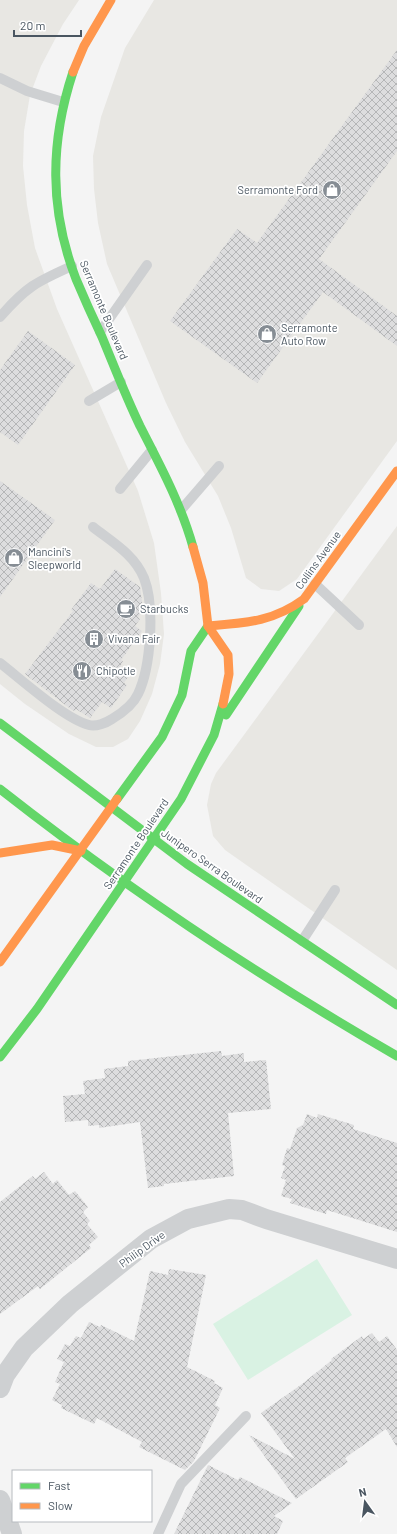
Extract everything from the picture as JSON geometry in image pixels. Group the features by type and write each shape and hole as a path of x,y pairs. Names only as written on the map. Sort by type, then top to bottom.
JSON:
{"main road":[{"name":"Serramonte Boulevard","path":"0,1057 37,1009 189,786 214,735 225,699 230,664 225,648 208,626 200,569 181,510 121,382 72,266 62,232 55,189 56,140 63,102 74,68 84,46 112,0"},
{"name":"Collins Avenue","path":"208,626 269,619 284,614 304,599 397,471"},
{"path":"214,735 238,696 269,653 304,599"},
{"path":"0,962 152,753 171,721 182,695 191,652 208,626"},
{"name":"Junipero Serra Boulevard","path":"0,723 153,840 397,1005"},
{"path":"0,789 81,851 229,955 397,1056"},
{"path":"0,853 52,845 81,851"}],"street":[{"name":"Philip Drive","path":"0,1388 5,1375 24,1348 70,1304 151,1239 188,1218 229,1209 242,1210 397,1260"},
{"path":"0,1500 12,1534"}],"lane":[{"path":"0,78 27,91 63,102"},
{"path":"100,332 147,265"},
{"path":"0,317 16,298 32,284 72,266"},
{"path":"90,401 121,382"},
{"path":"120,489 152,450"},
{"path":"181,510 219,466"},
{"path":"0,663 73,719 91,726 107,722 123,713 138,696 145,675 151,637 144,579 138,566 126,552 93,527"},
{"path":"315,584 359,624"},
{"path":"302,941 335,890"},
{"path":"158,1534 181,1484 246,1416"}],"shaded area":[{"path":"0,0 79,0 63,24 41,66 30,95 24,131 23,166 27,205 35,248 57,309 138,491 154,543 161,593 164,634 160,664 152,694 140,721 128,739 113,747 96,747 69,734 25,704 0,684"},
{"name":"Serramonte Auto Row","path":"154,0 397,0 397,441 297,579 279,591 261,589 246,578 231,528 218,496 185,442 166,403 107,264 98,223 94,189 93,156 101,117 125,48"},
{"path":"397,526 397,970 225,850 213,836 207,805 211,784 216,773"}],"green space":[{"path":"317,1259 352,1315 248,1380 213,1324"}],"building":[{"name":"Serramonte Ford","path":"397,50 397,151 319,259 397,316 397,346 323,292 257,383 170,321 237,229 257,243"},
{"path":"28,331 75,365 18,445 0,432 0,370"},
{"name":"Mancini's Sleepworld","path":"0,481 55,520 0,597"},
{"name":"Vivana Fair","path":"115,569 140,587 143,609 138,617 140,619 135,626 142,631 121,660 123,661 120,667 130,674 124,683 127,685 111,708 102,702 90,718 76,709 75,711 72,710 25,674 73,611 71,610 91,583 100,589"},
{"path":"221,1051 222,1056 244,1053 244,1062 266,1060 271,1109 228,1113 234,1176 164,1184 164,1186 148,1188 140,1122 99,1128 99,1125 88,1126 88,1120 65,1122 63,1096 85,1094 83,1081 105,1078 104,1069 128,1066 128,1061"},
{"path":"307,1114 317,1118 318,1114 354,1125 353,1129 397,1143 397,1232 327,1210 326,1214 290,1203 292,1199 281,1196 286,1180 281,1178 285,1166 282,1165 287,1148 290,1149 297,1128 303,1125"},
{"path":"44,1172 53,1184 57,1180 69,1195 75,1191 88,1207 83,1212 90,1221 87,1224 98,1237 89,1245 91,1248 40,1289 38,1286 0,1314 0,1202 33,1176 35,1179"},
{"path":"169,1269 206,1275 187,1367 215,1381 214,1383 223,1388 215,1405 220,1408 194,1461 185,1470 139,1447 142,1442 97,1418 94,1424 61,1408 62,1405 52,1400 60,1384 55,1382 64,1362 57,1359 65,1344 70,1346 76,1336 81,1338 89,1322 100,1327 101,1325 134,1341 150,1271 168,1275"},
{"path":"372,1333 379,1342 387,1336 397,1350 397,1447 386,1429 345,1458 348,1462 296,1499 249,1435 295,1459 261,1413 302,1384 332,1360 331,1359 362,1336 363,1339"},
{"path":"208,1465 238,1480 240,1477 292,1503 274,1516 283,1521 277,1534 174,1534"}],"traffic: fast":[{"path":"73,72 65,98 60,124 56,176 57,201 67,253 76,279 130,404 176,500 193,547"},
{"path":"226,715 299,606"},
{"path":"117,799 162,737 182,695 191,651 208,626"},
{"path":"0,1057 37,1009 181,799 214,735 223,704"},
{"path":"0,723 187,864 397,1005"},
{"path":"0,789 144,896 194,930 345,1026 397,1056"}],"traffic: slow":[{"path":"73,72 84,46 111,0"},
{"path":"208,626 234,624 270,617 292,607 304,599 397,471"},
{"path":"193,547 203,583 208,626 228,655 229,674 223,704"},
{"path":"0,962 117,799"},
{"path":"0,853 52,845 81,851"}],"place":[{"name":"Serramonte Ford","path":"332,190"},
{"name":"Serramonte Auto Row","path":"267,334"},
{"name":"Mancini's Sleepworld","path":"14,558"},
{"name":"Starbucks","path":"126,609"},
{"name":"Vivana Fair","path":"94,639"},
{"name":"Chipotle","path":"82,671"}]}
